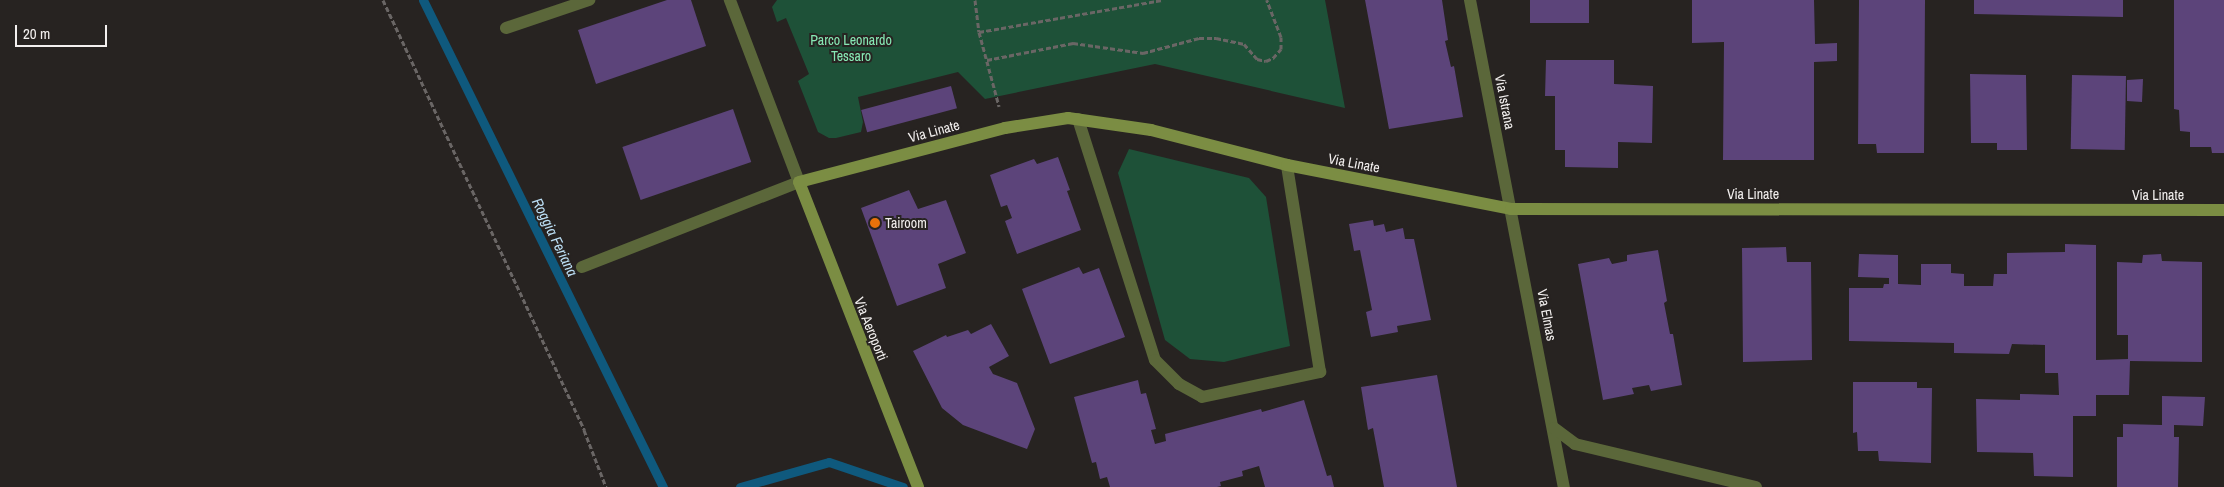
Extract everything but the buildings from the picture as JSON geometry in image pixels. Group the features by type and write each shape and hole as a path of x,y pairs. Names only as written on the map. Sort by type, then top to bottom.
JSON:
{"street":[{"path":"506,28 589,0"},
{"name":"Via Aeroporti","path":"730,0 918,487"},
{"name":"Via Istrana","path":"1470,0 1511,209"},
{"name":"Via Linate","path":"799,182 1005,128 1068,118 1152,130 1287,165 1511,209 2224,210"},
{"path":"1078,119 1154,360 1179,384 1202,398 1320,372 1287,165"},
{"path":"582,267 799,182"},
{"name":"Via Elmas","path":"1511,209 1564,487"},
{"path":"1554,428 1575,444 1756,487"}],"path":[{"path":"383,0 580,421 606,487"},
{"path":"975,0 979,32 1005,128"},
{"path":"979,32 1164,0"},
{"path":"987,60 1073,43 1143,53 1199,38 1216,38 1244,44 1257,59 1266,62 1273,58 1281,49 1281,37 1267,0"}],"green space":[{"name":"Parco Leonardo Tessaro","path":"777,0 1325,0 1345,108 1155,64 985,99 958,72 858,97 863,122 861,132 829,138 818,132 798,81 809,74 786,18 777,22 772,7"},
{"path":"1129,149 1249,178 1266,197 1290,346 1224,362 1190,359 1165,340 1118,173"}],"waterway":[{"name":"Roggia Feriana","path":"423,0 663,487"},
{"name":"Roggia Feriana","path":"740,487 829,462 903,487"}],"place":[{"name":"Tairoom","path":"875,223"}]}
